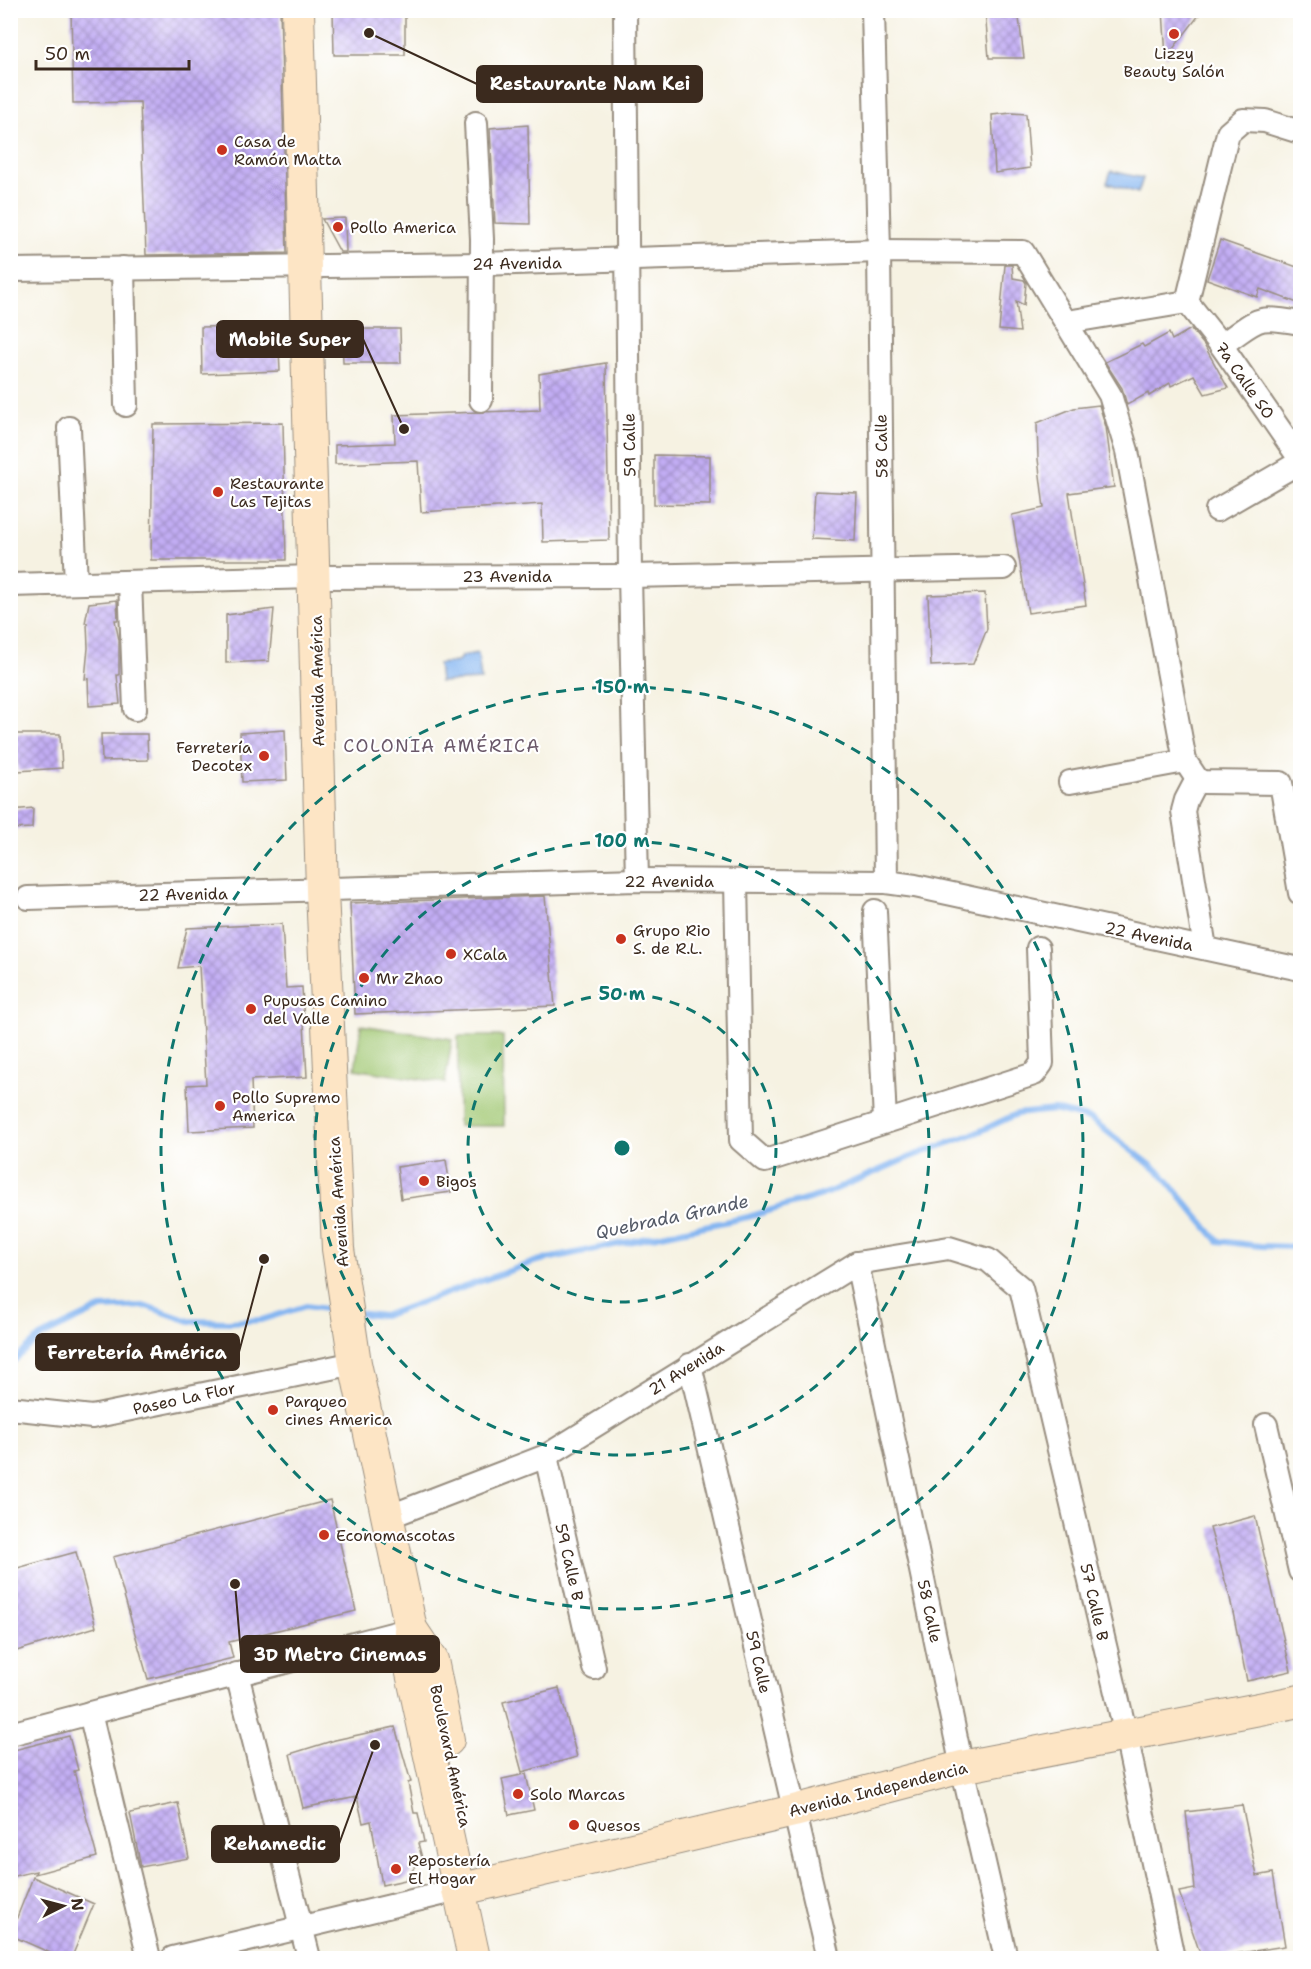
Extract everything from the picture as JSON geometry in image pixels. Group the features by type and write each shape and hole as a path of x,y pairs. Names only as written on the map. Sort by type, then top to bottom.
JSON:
{"main road":[{"name":"Avenida América","path":"298,10 322,891 338,1249 354,1357"},
{"name":"Boulevard América","path":"354,1357 411,1629 410,1664 468,1888 494,1959"},
{"name":"Avenida Independencia","path":"468,1888 794,1811 962,1767 1300,1701"},
{"name":"Boulevard América","path":"468,1888 474,1959"}],"street":[{"name":"59 Calle","path":"625,10 630,576 637,880"},
{"name":"58 Calle","path":"873,10 879,251 886,882"},
{"path":"1205,948 1183,811 1191,770 1127,451 1110,395 1067,322 1187,302 1228,133 1243,120 1265,121 1300,132"},
{"path":"476,123 482,264 481,400"},
{"name":"24 Avenida","path":"10,270 304,268 627,261 879,251 1023,252 1067,322"},
{"path":"123,268 126,405"},
{"name":"7a Calle SO","path":"1187,302 1221,345 1300,461"},
{"path":"1221,345 1258,319 1276,317 1300,324"},
{"path":"69,428 76,583"},
{"path":"1217,510 1300,461"},
{"name":"23 Avenida","path":"10,585 315,576 630,576 1004,568"},
{"path":"130,582 135,709"},
{"path":"1070,782 1191,770"},
{"path":"1191,770 1203,782 1281,783 1300,893"},
{"name":"22 Avenida","path":"28,898 637,880 886,882 915,886 1300,969"},
{"path":"736,881 741,1140 765,1161 1034,1074 1042,1063 1038,948"},
{"path":"875,911 885,1121"},
{"name":"21 Avenida","path":"388,1517 546,1456 857,1263 949,1248 988,1260"},
{"name":"57 Calle B","path":"988,1260 1021,1288 1126,1735 1173,1959"},
{"name":"58 Calle","path":"857,1263 962,1767 1006,1959"},
{"name":"Paseo La Flor","path":"13,1408 92,1417 354,1357"},
{"name":"59 Calle","path":"690,1365 829,1959"},
{"path":"1266,1425 1294,1512 1300,1571"},
{"name":"59 Calle B","path":"546,1456 594,1668"},
{"path":"10,1734 411,1629"},
{"path":"237,1674 309,1959"},
{"path":"90,1713 149,1959"},
{"path":"173,1959 468,1888"}],"green space":[{"path":"361,1025 452,1039 445,1083 355,1069"},
{"path":"458,1036 503,1036 504,1126 458,1126"}],"water":[{"path":"1111,171 1143,178 1138,193 1107,183"},
{"path":"478,653 481,680 440,682 438,664 457,662 462,656"}],"building":[{"name":"Casa de Ramón Matta","path":"71,10 280,10 287,253 146,255 140,102 73,103"},
{"path":"333,10 405,10 405,55 334,55"},
{"path":"985,10 1018,10 1024,58 989,58"},
{"name":"Lizzy Beauty Salón","path":"1163,10 1203,10 1166,58"},
{"path":"1026,114 1030,168 995,173 992,115"},
{"path":"528,125 530,224 495,223 490,128"},
{"name":"Pollo America","path":"345,218 346,252 340,252 322,219"},
{"path":"1220,240 1300,268 1300,304 1260,289 1257,297 1207,279"},
{"path":"1005,265 1012,265 1013,278 1024,280 1026,283 1024,305 1016,301 1020,332 999,330"},
{"path":"278,325 280,371 202,374 201,327"},
{"path":"342,329 400,329 401,363 343,363"},
{"path":"1191,329 1204,345 1228,388 1205,394 1194,375 1171,386 1170,383 1149,396 1148,393 1127,405 1122,388 1105,362 1142,344 1144,347 1169,333 1172,340"},
{"path":"606,363 609,540 543,542 542,504 421,512 418,461 335,464 335,445 395,443 394,415 540,410 539,374"},
{"path":"1099,405 1106,427 1114,487 1069,493 1086,605 1028,613 1012,515 1044,508 1038,459 1037,423 1074,408"},
{"name":"Restaurante Las Tejitas","path":"283,423 286,560 151,560 153,424"},
{"path":"654,455 710,456 710,505 654,504"},
{"path":"815,491 857,493 855,541 812,539"},
{"path":"985,593 987,629 973,664 931,666 928,595"},
{"path":"117,600 118,620 115,620 119,640 119,675 117,675 120,704 89,706 88,678 85,679 88,648 87,623 85,623 89,603"},
{"path":"274,609 269,661 226,663 226,615"},
{"name":"Ferretería Decotex","path":"285,730 287,780 242,782 240,733"},
{"path":"15,734 60,734 62,768 18,771"},
{"path":"101,734 147,734 148,760 102,761"},
{"path":"33,808 32,828 10,829 11,810"},
{"name":"XCala","path":"545,896 555,1006 355,1014 350,903"},
{"path":"282,924 286,988 302,987 307,1077 251,1080 253,1128 189,1131 187,1085 206,1084 199,966 178,968 187,928"},
{"name":"Bigos","path":"446,1160 451,1192 401,1199 397,1167"},
{"path":"330,1500 356,1611 229,1642 233,1658 148,1679 113,1557"},
{"path":"1255,1516 1291,1671 1247,1681 1230,1598 1210,1528"},
{"path":"76,1552 96,1627 10,1653 10,1570"},
{"path":"559,1688 577,1757 522,1772 503,1702"},
{"path":"395,1727 411,1782 408,1783 414,1813 418,1813 424,1842 418,1843 422,1858 405,1880 382,1885 371,1821 363,1823 357,1797 303,1808 290,1754 335,1740"},
{"path":"69,1736 78,1770 74,1771 97,1857 35,1874 36,1871 10,1877 10,1751"},
{"name":"Solo Marcas","path":"526,1774 534,1810 509,1815 502,1779"},
{"path":"178,1803 189,1858 141,1867 130,1813"},
{"path":"1242,1805 1257,1876 1273,1873 1285,1946 1202,1959 1179,1892 1195,1889 1186,1812"},
{"path":"33,1877 94,1904 71,1959 64,1959 10,1935"}],"waterway":[{"name":"Quebrada Grande","path":"355,1313 383,1316 537,1261 748,1217 822,1195 910,1157 976,1133 1017,1114 1054,1110 1091,1119 1161,1173 1218,1241 1260,1246 1300,1247"},
{"name":"Quebrada Grande","path":"10,1364 40,1337 101,1308 146,1306 189,1321 229,1322 261,1320 306,1306 339,1311"}],"place":[{"name":"Restaurante Nam Kei","path":"369,33"},
{"name":"Lizzy Beauty Salón","path":"1174,34"},
{"name":"Casa de Ramón Matta","path":"222,150"},
{"name":"Pollo America","path":"338,227"},
{"name":"Mobile Super","path":"404,429"},
{"name":"Restaurante Las Tejitas","path":"218,492"},
{"name":"Ferretería Decotex","path":"264,756"},
{"name":"Grupo Rio S. de R.L.","path":"621,939"},
{"name":"XCala","path":"451,954"},
{"name":"Mr Zhao","path":"364,978"},
{"name":"Pupusas Camino del Valle","path":"251,1009"},
{"name":"Pollo Supremo America","path":"220,1106"},
{"name":"Bigos","path":"424,1181"},
{"name":"Ferretería América","path":"264,1259"},
{"name":"Parqueo cines America","path":"273,1410"},
{"name":"Economascotas","path":"324,1535"},
{"name":"3D Metro Cinemas","path":"235,1584"},
{"name":"Rehamedic","path":"375,1745"},
{"name":"Solo Marcas","path":"518,1794"},
{"name":"Quesos","path":"574,1825"},
{"name":"Repostería El Hogar","path":"396,1869"}],"district":[{"name":"COLONIA AMÉRICA","path":"442,746"}]}
